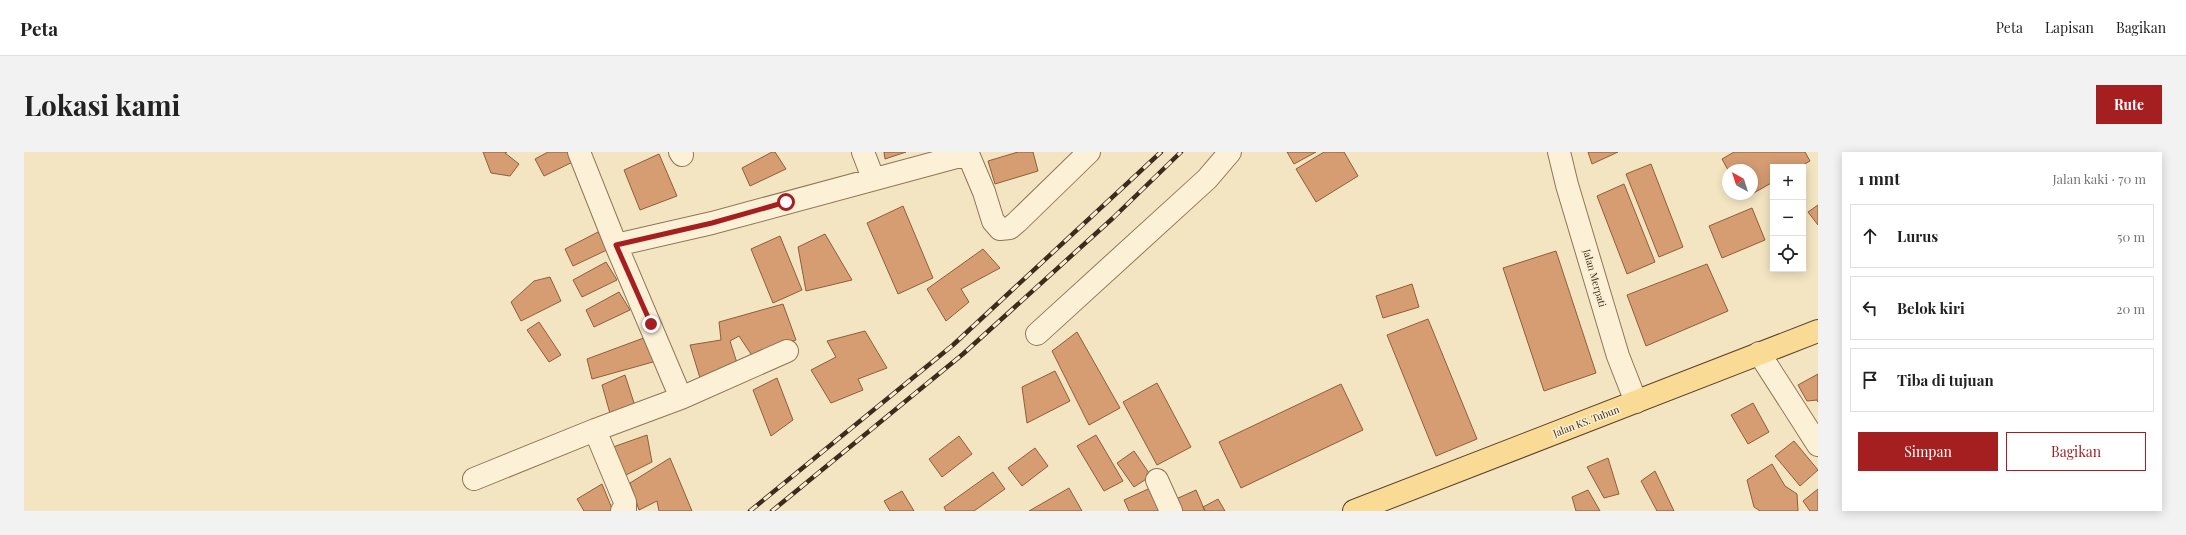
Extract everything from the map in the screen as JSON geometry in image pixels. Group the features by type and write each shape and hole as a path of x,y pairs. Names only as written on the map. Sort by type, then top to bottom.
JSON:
{"main road":[{"name":"Jalan KS. Tubun","path":"1354,511 1818,331"}],"street":[{"path":"579,152 616,245 681,398"},
{"path":"863,152 873,178"},
{"path":"616,245 712,223 967,153 984,192 993,221 1000,229 1010,228 1089,152"},
{"path":"1037,334 1207,180 1230,152"},
{"name":"Jalan Merpati","path":"1559,152 1566,185 1618,356 1636,402"},
{"path":"474,479 595,430 681,398 787,351"},
{"path":"1759,353 1818,445"},
{"path":"595,430 624,502 625,509 622,511"},
{"path":"1157,480 1171,511"}],"building":[{"path":"483,152 507,152 505,153 519,164 510,176 491,173"},
{"path":"548,152 575,152 579,159 544,176 535,159"},
{"path":"772,152 775,152 786,169 750,186 742,168"},
{"path":"884,152 906,152 885,159"},
{"path":"1018,152 1033,152 1038,171 995,184 988,161"},
{"path":"1287,152 1316,152 1294,164"},
{"path":"1324,152 1344,152 1358,176 1316,202 1296,169"},
{"path":"1588,152 1618,152 1592,164"},
{"path":"1734,152 1805,152 1810,161 1804,164 1770,164 1770,184 1758,191 1758,164 1725,164 1722,159"},
{"path":"659,154 677,196 640,210 624,170"},
{"path":"1651,164 1683,247 1659,257 1626,174"},
{"path":"1624,184 1655,262 1627,274 1597,196"},
{"path":"1818,205 1818,225 1808,212"},
{"path":"903,206 933,278 898,294 867,223"},
{"path":"1752,208 1765,240 1722,258 1709,226"},
{"path":"598,232 609,249 573,266 565,249"},
{"path":"825,234 852,280 806,291 798,247"},
{"path":"780,236 802,290 773,303 751,249"},
{"path":"983,249 1000,268 961,289 969,302 946,321 927,289"},
{"path":"1556,251 1596,373 1544,391 1503,268"},
{"path":"606,262 617,280 582,297 573,280"},
{"path":"1707,264 1728,311 1646,346 1627,295"},
{"path":"550,277 561,301 521,321 511,302 534,281"},
{"path":"1412,284 1419,307 1383,318 1376,296"},
{"path":"619,292 630,310 594,327 586,310"},
{"path":"783,304 796,340 753,357 739,336 730,341 737,363 700,378 690,345 721,340 719,322"},
{"path":"1428,319 1477,439 1436,456 1387,335"},
{"path":"539,322 561,355 549,362 527,330"},
{"path":"865,331 887,368 858,379 863,390 831,403 811,370 836,357 827,341"},
{"path":"1077,332 1120,408 1089,425 1052,351"},
{"path":"649,336 660,360 592,379 587,359"},
{"path":"1055,371 1070,401 1027,423 1022,387"},
{"path":"1818,374 1818,402 1817,400 1807,401 1798,385"},
{"path":"625,375 635,406 611,417 602,385"},
{"path":"777,378 793,420 771,436 753,390"},
{"path":"1157,383 1191,447 1157,465 1123,402"},
{"path":"1341,384 1363,430 1241,488 1219,442"},
{"path":"1753,403 1769,432 1748,444 1731,415"},
{"path":"647,435 652,462 626,475 613,447"},
{"path":"1096,435 1123,481 1104,491 1077,446"},
{"path":"959,436 972,454 942,477 929,459"},
{"path":"1794,441 1818,470 1800,486 1775,456"},
{"path":"1035,448 1048,466 1022,486 1008,468"},
{"path":"1134,451 1151,476 1134,487 1117,463"},
{"path":"670,458 692,511 659,511 657,501 639,510 630,483"},
{"path":"1608,458 1619,494 1604,498 1587,467"},
{"path":"1772,464 1785,486 1797,494 1798,511 1760,511 1754,507 1747,480"},
{"path":"1655,471 1674,511 1657,511 1641,481"},
{"path":"993,472 1005,489 974,511 946,511 944,507"},
{"path":"602,484 613,511 584,511 577,499"},
{"path":"1157,485 1168,511 1129,511 1124,500"},
{"path":"1069,488 1082,511 1029,511"},
{"path":"1818,489 1818,511 1810,511 1803,501"},
{"path":"1196,490 1205,511 1182,511 1176,499"},
{"path":"1588,490 1600,511 1576,511 1572,497"},
{"path":"902,491 914,511 890,511 884,501"},
{"path":"1218,499 1225,511 1205,511 1203,507"}],"railway":[{"path":"750,511 953,345 1161,152"},
{"path":"772,511 963,354 1113,218 1181,152"}],"route":[{"path":"651,324 616,245 712,223 786,202"}]}
